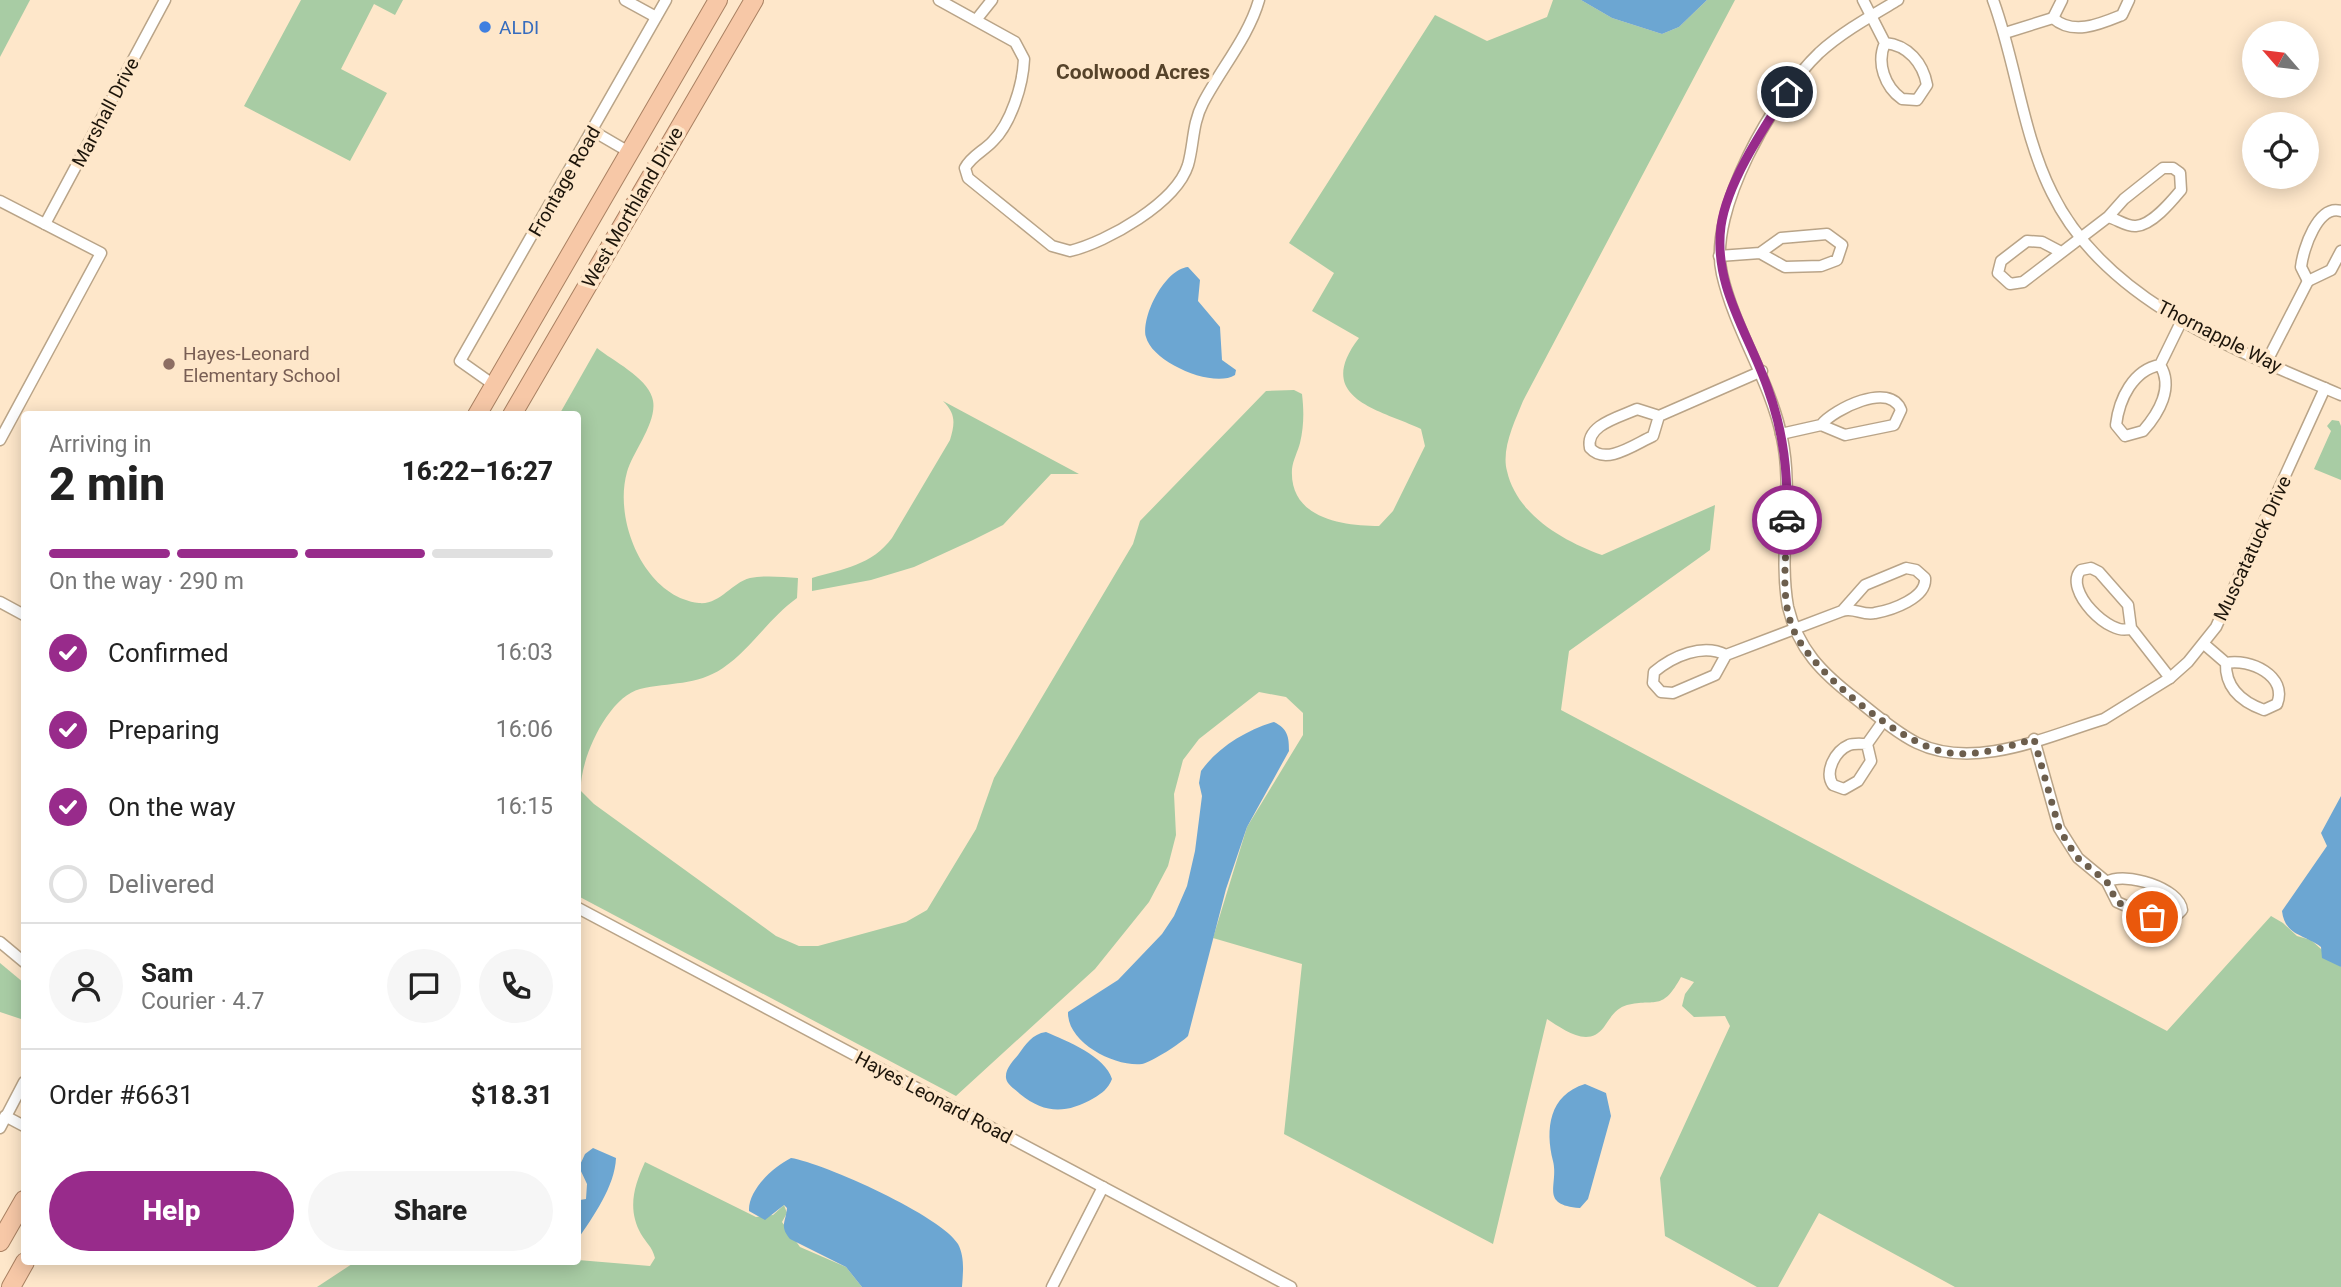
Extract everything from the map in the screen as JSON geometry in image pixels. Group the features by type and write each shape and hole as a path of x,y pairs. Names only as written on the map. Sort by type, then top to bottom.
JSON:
{"highway":[{"name":"West Morthland Drive","path":"479,411 718,0"},
{"name":"West Morthland Drive","path":"514,411 754,0"},
{"path":"0,1242 21,1205"},
{"path":"11,1287 23,1265"}],"street":[{"name":"Marshall Drive","path":"45,224 165,0"},
{"path":"625,0 656,17"},
{"name":"Frontage Road","path":"494,384 460,361 666,0"},
{"path":"939,0 1015,42 1024,59 1024,70 1002,132 969,160 965,168 968,178 1052,246 1070,251 1130,223 1170,195 1179,184 1188,165 1195,119 1259,0"},
{"path":"976,20 992,0"},
{"path":"1863,0 1885,43 1905,48 1923,71 1927,85 1917,100 1902,99 1888,82 1881,67 1881,51 1885,43"},
{"name":"Muscatatuck Drive","path":"1898,0 1870,16 1819,54 1785,96 1729,197 1721,227 1719,256 1730,301 1762,371 1782,434 1788,481 1786,594 1793,630 1820,670 1916,742 1944,752 1974,753 2104,719 2170,678 2204,644 2244,570 2325,388"},
{"name":"Thornapple Way","path":"1993,0 2005,33 2040,163 2051,192 2100,260 2125,282 2182,320 2341,395"},
{"path":"2005,33 2053,18 2062,0"},
{"path":"2053,18 2071,28 2094,24 2122,15 2129,0"},
{"path":"593,131 629,152"},
{"path":"2061,252 2037,240 2028,241 2001,261 1998,273 2010,284 2023,282 2108,217 2124,198 2162,167 2173,168 2180,173 2181,190 2165,208 2141,225 2131,225 2108,217"},
{"path":"0,201 101,253 0,440"},
{"path":"2308,281 2301,267 2312,235 2323,215 2336,209 2341,211"},
{"path":"1719,256 1760,253 1788,236 1827,234 1842,245 1837,260 1821,265 1779,266 1760,253"},
{"path":"2267,361 2308,281 2331,270 2341,251"},
{"path":"2160,365 2165,374 2167,388 2159,406 2143,431 2125,436 2116,425 2123,401 2136,376 2145,369 2160,365 2182,320"},
{"path":"1659,416 1653,436 1607,456 1590,449 1589,439 1595,429 1637,409 1659,416 1762,371"},
{"path":"1782,434 1821,425 1840,407 1884,397 1893,399 1901,415 1894,425 1854,435 1839,434 1821,425"},
{"path":"1726,655 1711,648 1696,650 1660,667 1654,672 1653,683 1661,692 1673,693 1715,675 1726,655 1842,611 1880,611 1919,596 1926,587 1925,578 1916,570 1906,568 1865,585 1842,611"},
{"path":"2131,628 2123,631 2110,626 2077,591 2076,578 2081,570 2091,568 2101,573 2128,605 2131,628 2170,678"},
{"path":"0,602 21,613"},
{"path":"2204,644 2226,663 2229,681 2240,697 2264,710 2277,704 2280,698 2277,685 2265,672 2249,662 2226,663"},
{"path":"1867,744 1850,745 1842,751 1828,774 1833,785 1844,789 1858,781 1871,761 1867,744 1884,720"},
{"path":"2034,739 2059,828 2078,858 2107,882 2117,902 2160,921 2171,921 2182,910 2178,897 2129,877 2114,877 2107,882"},
{"name":"Hayes Leonard Road","path":"581,910 1291,1287"},
{"path":"0,942 21,959"},
{"path":"0,1129 21,1087"},
{"path":"5,1116 21,1124"},
{"path":"1052,1287 1103,1187"}],"green space":[{"path":"0,0 30,0 0,57"},
{"path":"301,0 403,0 395,15 374,4 341,69 387,93 350,161 244,106"},
{"path":"1553,0 1581,0 1612,18 1662,34 1679,27 1707,0 1735,0 1523,401 1507,444 1507,471 1512,487 1531,513 1557,534 1602,555 1715,505 1710,550 1569,651 1561,710 2167,1031 2271,916 2297,936 2311,940 2341,967 2341,1287 1955,1287 1819,1213 1778,1287 1757,1287 1665,1236 1660,1178 1730,1026 1725,1016 1694,1017 1682,1006 1685,994 1694,982 1681,977 1669,995 1663,999 1623,1006 1598,1033 1591,1036 1576,1035 1547,1019 1493,1244 1284,1134 1302,964 1213,938 1247,827 1303,735 1303,713 1286,697 1259,692 1199,739 1183,760 1174,794 1176,835 1168,866 1149,902 1095,969 956,1096 581,898 581,791 594,804 776,936 799,946 818,946 906,922 927,910 976,829 994,778 1133,544 1140,521 1266,391 1294,390 1302,394 1302,431 1292,469 1293,486 1299,499 1308,509 1334,521 1379,526 1393,511 1425,446 1421,429 1371,408 1347,389 1343,375 1347,359 1359,338 1312,311 1334,273 1289,243 1435,15 1487,41 1547,17"},
{"path":"597,348 636,376 652,397 652,415 627,472 624,491 629,533 649,572 663,587 680,598 699,603 713,601 750,578 798,578 797,598 723,668 693,681 640,689 628,694 617,704 590,747 581,791 581,411 561,411"},
{"path":"943,401 1079,474 1051,474 1003,525 914,567 871,580 812,591 812,578 846,569 866,560 892,538 950,440 953,419"},
{"path":"2332,420 2339,421 2341,426 2341,480 2314,469 2331,431 2327,426"},
{"path":"0,963 21,980 21,1019 0,1012"},
{"path":"645,1162 756,1217 773,1215 784,1205 787,1213 782,1222 800,1247 846,1267 862,1287 317,1287 350,1265 581,1265 581,1260 650,1266 655,1258 634,1216 638,1180"}],"water":[{"path":"1581,0 1707,0 1679,27 1662,34 1612,18"},
{"path":"1188,267 1200,280 1198,301 1220,327 1222,360 1236,370 1235,375 1213,378 1184,371 1159,355 1146,337 1147,317 1156,295 1171,276"},
{"path":"1274,722 1287,734 1289,751 1247,827 1226,889 1188,1036 1166,1052 1142,1064 1119,1062 1094,1051 1075,1034 1068,1012 1118,980 1162,934 1174,916 1187,886 1195,851 1202,796 1199,783 1201,771 1216,754 1234,740"},
{"path":"2341,796 2341,967 2322,958 2321,947 2291,930 2282,911 2327,846 2321,833"},
{"path":"1046,1032 1094,1056 1108,1071 1112,1079 1109,1085 1084,1103 1056,1110 1029,1101 1020,1094 1007,1080 1010,1065 1030,1040"},
{"path":"1585,1084 1606,1093 1611,1116 1588,1199 1580,1208 1559,1203 1555,1198 1550,1125 1552,1115 1564,1096"},
{"path":"593,1148 616,1158 612,1179 602,1201 581,1234 581,1200 586,1199 587,1184 581,1171 581,1163 585,1154"},
{"path":"791,1158 854,1180 907,1206 948,1233 958,1244 962,1254 962,1287 862,1287 846,1267 790,1239 784,1227 787,1208 784,1205 765,1220 749,1211 757,1187 777,1167"}],"way so far":[{"path":"1787,520 1787,607 1793,630 1820,670 1884,720 1916,742 1934,749 1974,753 2034,739 2059,828 2068,844 2091,871 2107,882 2117,902 2152,917"}],"place":[{"name":"ALDI","path":"485,27"},
{"name":"Hayes-Leonard Elementary School","path":"169,364"}],"district":[{"name":"Coolwood Acres","path":"1133,72"}],"route":[{"path":"1787,92 1729,197 1721,227 1719,256 1725,287 1762,371 1782,434 1788,481 1787,520"}]}
